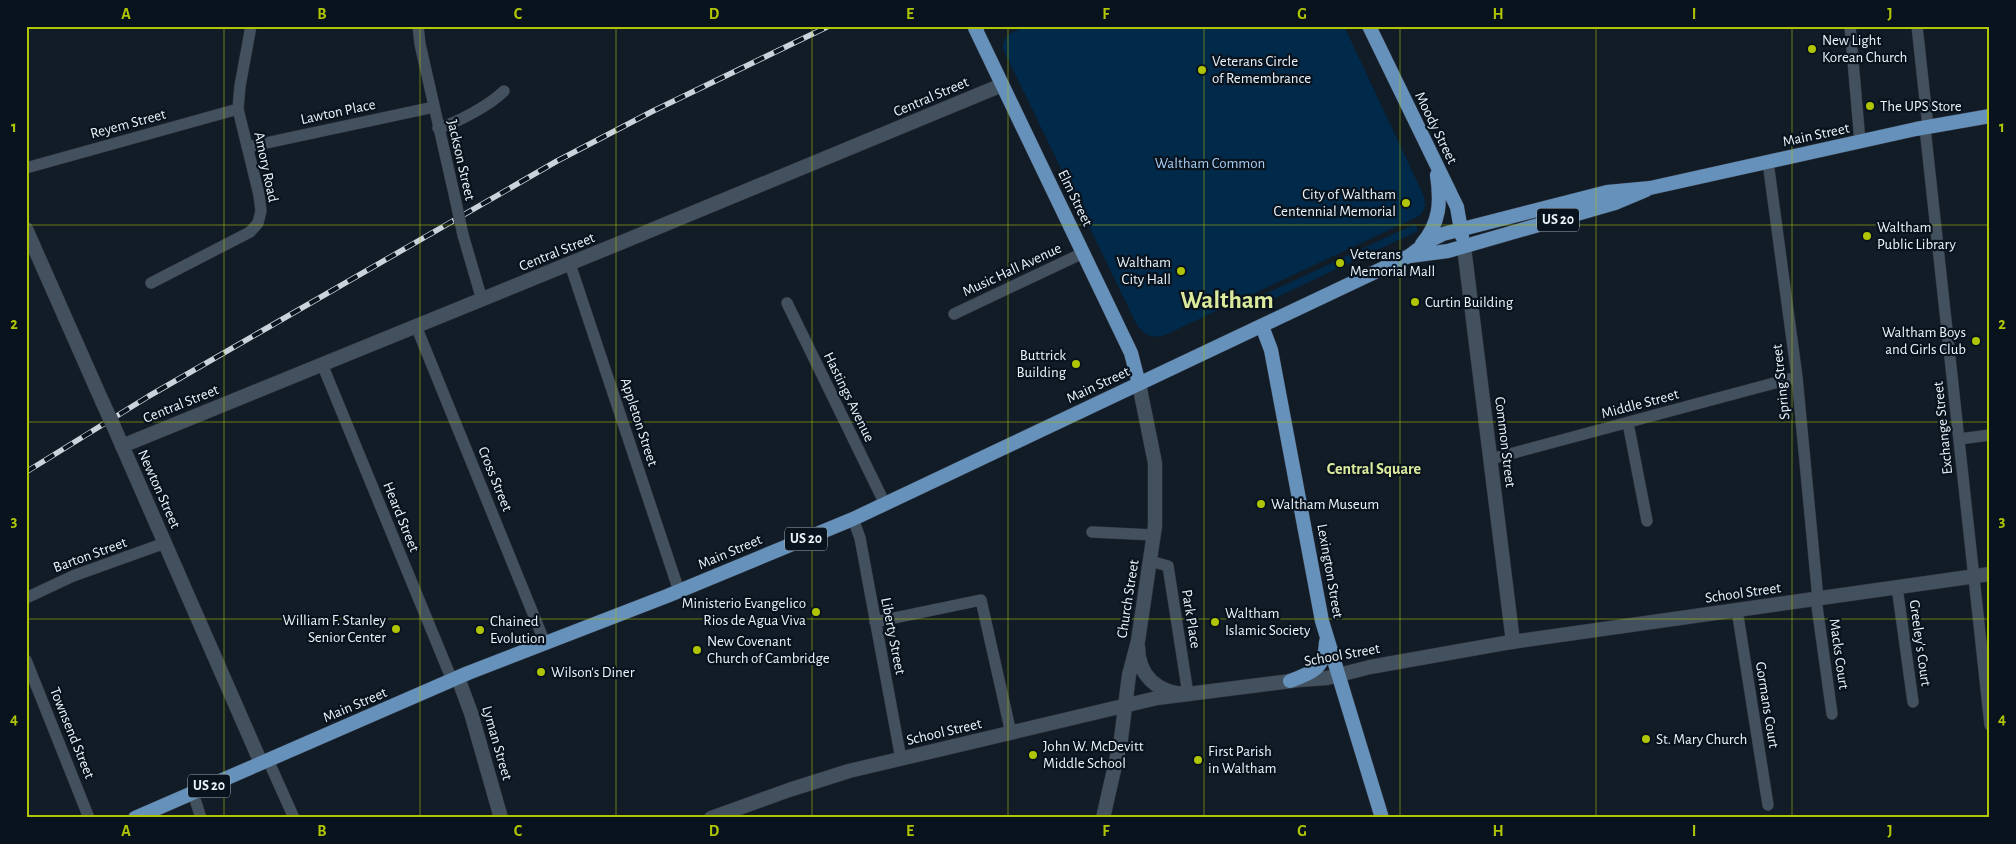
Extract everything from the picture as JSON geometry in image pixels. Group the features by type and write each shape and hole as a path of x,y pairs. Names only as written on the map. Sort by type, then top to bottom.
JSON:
{"main road":[{"name":"Moody Street","path":"1369,26 1457,208 1464,247"},
{"name":"Elm Street","path":"975,27 1132,356 1139,384"},
{"name":"Main Street","path":"135,818 455,679 679,591 854,519 1410,256 1436,238 1461,229 1607,192 1650,188 1926,127 1990,116"},
{"path":"1410,256 1428,237 1436,222 1440,200 1436,167"},
{"name":"Main Street","path":"1410,256 1440,253 1464,247 1615,203 1650,188"},
{"name":"Lexington Street","path":"1262,326 1272,350 1325,631 1382,818"},
{"path":"1290,681 1309,673 1320,664 1325,653 1325,631"}],"street":[{"name":"Amory Road","path":"151,283 250,232 258,223 261,211 259,195 238,109 240,86 251,26"},
{"name":"Jackson Street","path":"418,26 420,44 438,128 463,235 482,300"},
{"path":"1850,26 1860,142"},
{"name":"Exchange Street","path":"1917,26 1926,127 1990,725"},
{"name":"Central Street","path":"122,446 570,264 1002,84"},
{"path":"438,128 452,123 490,102 504,91"},
{"name":"Lawton Place","path":"247,147 434,107"},
{"name":"Reyem Street","path":"26,168 238,109"},
{"name":"Spring Street","path":"1768,162 1797,377 1817,599"},
{"name":"Newton Street","path":"26,229 165,544 265,762"},
{"name":"Common Street","path":"1464,247 1492,459 1513,642"},
{"name":"Music Hall Avenue","path":"954,314 1083,252"},
{"name":"Appleton Street","path":"570,264 679,591"},
{"name":"Hastings Avenue","path":"787,303 885,504"},
{"name":"Cross Street","path":"416,326 545,643"},
{"name":"Heard Street","path":"322,364 455,679"},
{"name":"Middle Street","path":"1492,459 1797,377"},
{"name":"Church Street","path":"1103,818 1121,739 1128,675 1138,641 1154,535 1156,501 1155,463 1139,384"},
{"path":"1628,423 1647,521"},
{"path":"1959,439 1990,435"},
{"name":"Liberty Street","path":"854,519 859,533 901,759"},
{"path":"1092,532 1154,535"},
{"name":"Barton Street","path":"26,598 73,576 165,544"},
{"name":"Park Place","path":"1150,561 1168,566 1188,694"},
{"name":"School Street","path":"711,818 815,781 1157,698 1339,675 1370,667 1513,642 1990,574"},
{"name":"Greeley's Court","path":"1897,588 1913,702"},
{"name":"Macks Court","path":"1817,599 1832,714"},
{"path":"875,622 981,600 1012,733"},
{"name":"Gormans Court","path":"1737,610 1768,805"},
{"path":"1138,641 1139,660 1148,679 1166,691 1188,694"},
{"name":"Townsend Street","path":"26,660 89,818"},
{"name":"Lyman Street","path":"455,679 471,713 501,818"},
{"path":"265,762 294,818"},
{"path":"193,793 201,818"}],"green space":[{"name":"Waltham Common","path":"1026,26 1344,26 1422,192 1425,202 1423,212 1417,217 1165,335 1156,337 1148,335 1136,323 1003,49 1004,40 1007,37"},
{"path":"1415,224 1418,231 1266,302 1263,295"}],"railway":[{"path":"26,472 149,396 557,161 653,111 829,26"}],"place":[{"name":"New Light Korean Church","path":"1812,49"},
{"name":"Veterans Circle of Remembrance","path":"1202,70"},
{"name":"The UPS Store","path":"1870,106"},
{"name":"City of Waltham Centennial Memorial","path":"1406,203"},
{"name":"Waltham Public Library","path":"1867,236"},
{"name":"Veterans Memorial Mall","path":"1340,263"},
{"name":"Waltham City Hall","path":"1181,271"},
{"name":"Curtin Building","path":"1415,302"},
{"name":"Waltham Boys and Girls Club","path":"1976,341"},
{"name":"Buttrick Building","path":"1076,364"},
{"name":"Waltham Museum","path":"1261,504"},
{"name":"Ministerio Evangelico Rios de Agua Viva","path":"816,612"},
{"name":"Waltham Islamic Society","path":"1215,622"},
{"name":"William F. Stanley Senior Center","path":"396,629"},
{"name":"Chained Evolution","path":"480,630"},
{"name":"New Covenant Church of Cambridge","path":"697,650"},
{"name":"Wilson's Diner","path":"541,672"},
{"name":"St. Mary Church","path":"1646,739"},
{"name":"John W. McDevitt Middle School","path":"1033,755"},
{"name":"First Parish in Waltham","path":"1198,760"}],"district":[{"name":"Waltham","path":"1227,300"},
{"name":"Central Square","path":"1374,469"}]}
